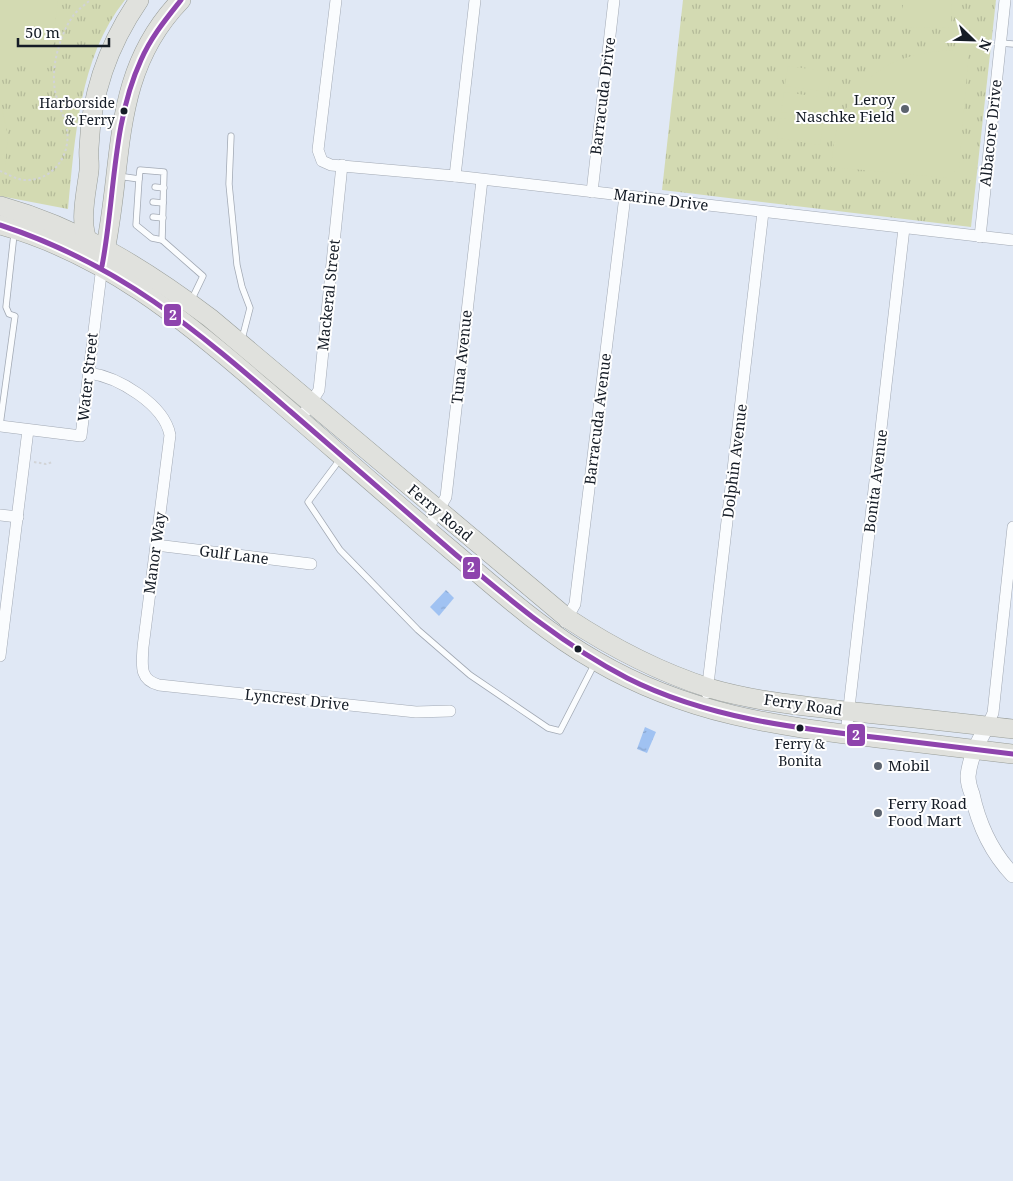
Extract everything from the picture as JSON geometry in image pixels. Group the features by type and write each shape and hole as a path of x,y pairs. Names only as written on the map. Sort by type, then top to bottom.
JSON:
{"main road":[{"path":"85,238 84,213 90,167 89,149 96,96 101,74 116,38 139,0"},
{"path":"104,257 123,116 131,82 147,46 171,3"},
{"path":"0,206 28,214 85,238 104,257"},
{"name":"Ferry Road","path":"7,227 104,257 167,286 241,344 437,512 567,618 604,642 660,669 709,687 754,698 848,711 1013,729"},
{"name":"Ferry Road","path":"104,257 142,291 187,324 427,530 556,636 596,662 647,688 702,709 797,729 1013,754"}],"street":[{"name":"Marine Drive","path":"336,0 318,150 322,161 331,165 455,176 1013,240"},
{"path":"455,176 475,0"},
{"name":"Barracuda Drive","path":"592,192 614,0"},
{"name":"Albacore Drive","path":"980,237 1000,43 1008,5"},
{"name":"Mackeral Street","path":"300,420 319,390 342,165"},
{"name":"Tuna Avenue","path":"427,530 446,497 482,180"},
{"name":"Barracuda Avenue","path":"556,636 575,604 624,196"},
{"name":"Dolphin Avenue","path":"702,709 709,687 763,212"},
{"name":"Bonita Avenue","path":"846,734 904,228"},
{"name":"Water Street","path":"28,430 82,436 104,257"},
{"name":"Manor Way","path":"89,373 101,375 153,405 168,426 170,444 143,647 143,674 146,680"},
{"path":"0,425 28,430 0,656"},
{"path":"0,515 18,517"},
{"path":"1013,527 993,714 974,750 968,777 978,817 987,841 1000,861 1013,875"},
{"name":"Gulf Lane","path":"156,545 311,564"},
{"name":"Lyncrest Drive","path":"146,680 160,685 406,711 450,711"}],"lane":[{"path":"1000,43 1013,44"},
{"path":"231,136 229,184 237,265 250,308 241,344"},
{"path":"162,240 164,172 140,170 136,225 152,238 162,240 203,276 190,303"},
{"path":"116,176 140,183"},
{"path":"155,187 164,188"},
{"path":"153,202 163,203"},
{"path":"153,217 162,218"},
{"path":"0,425 15,316 9,314 6,307 7,227"},
{"path":"342,456 312,494 308,502 312,510 340,550 418,630 470,676 548,728 560,731 596,662"}],"path":[{"path":"0,171 25,180 47,176 59,164 68,144 66,125 59,108 54,81 55,57 74,15 90,0"},
{"path":"25,460 46,464 53,462"}],"green space":[{"path":"0,0 125,0 110,22 98,47 89,73 77,127 68,209 0,196"},
{"path":"0,0 58,0 50,68 0,63"},
{"path":"683,0 996,0 971,227 662,190"},
{"path":"903,0 952,0 951,28 903,27"},
{"name":"Leroy Naschke Field","path":"969,50 959,168 948,178 831,167 840,119 861,87 873,75 902,59 918,54"},
{"path":"788,66 831,72 828,92 785,86"},
{"path":"784,92 827,98 824,118 781,112"},
{"path":"0,100 8,136 5,165 0,165"},
{"path":"780,118 823,125 820,145 777,138"}],"water":[{"path":"446,590 454,598 439,616 430,607"},
{"path":"645,727 656,732 647,753 637,749"}],"transit line":[{"name":"2","path":"102,266 115,162 124,109 141,60 149,44 181,0"},
{"name":"2","path":"0,225 83,259 155,302 222,353 517,605 581,651 627,678 658,692 690,703 722,713 756,720 823,731 1013,754"}],"place":[{"name":"Leroy Naschke Field","path":"905,109"},
{"name":"Harborside & Ferry","path":"124,111"},
{"name":"Ferry & Bonita","path":"800,728"},
{"name":"Mobil","path":"878,766"},
{"name":"Ferry Road Food Mart","path":"878,813"}]}
